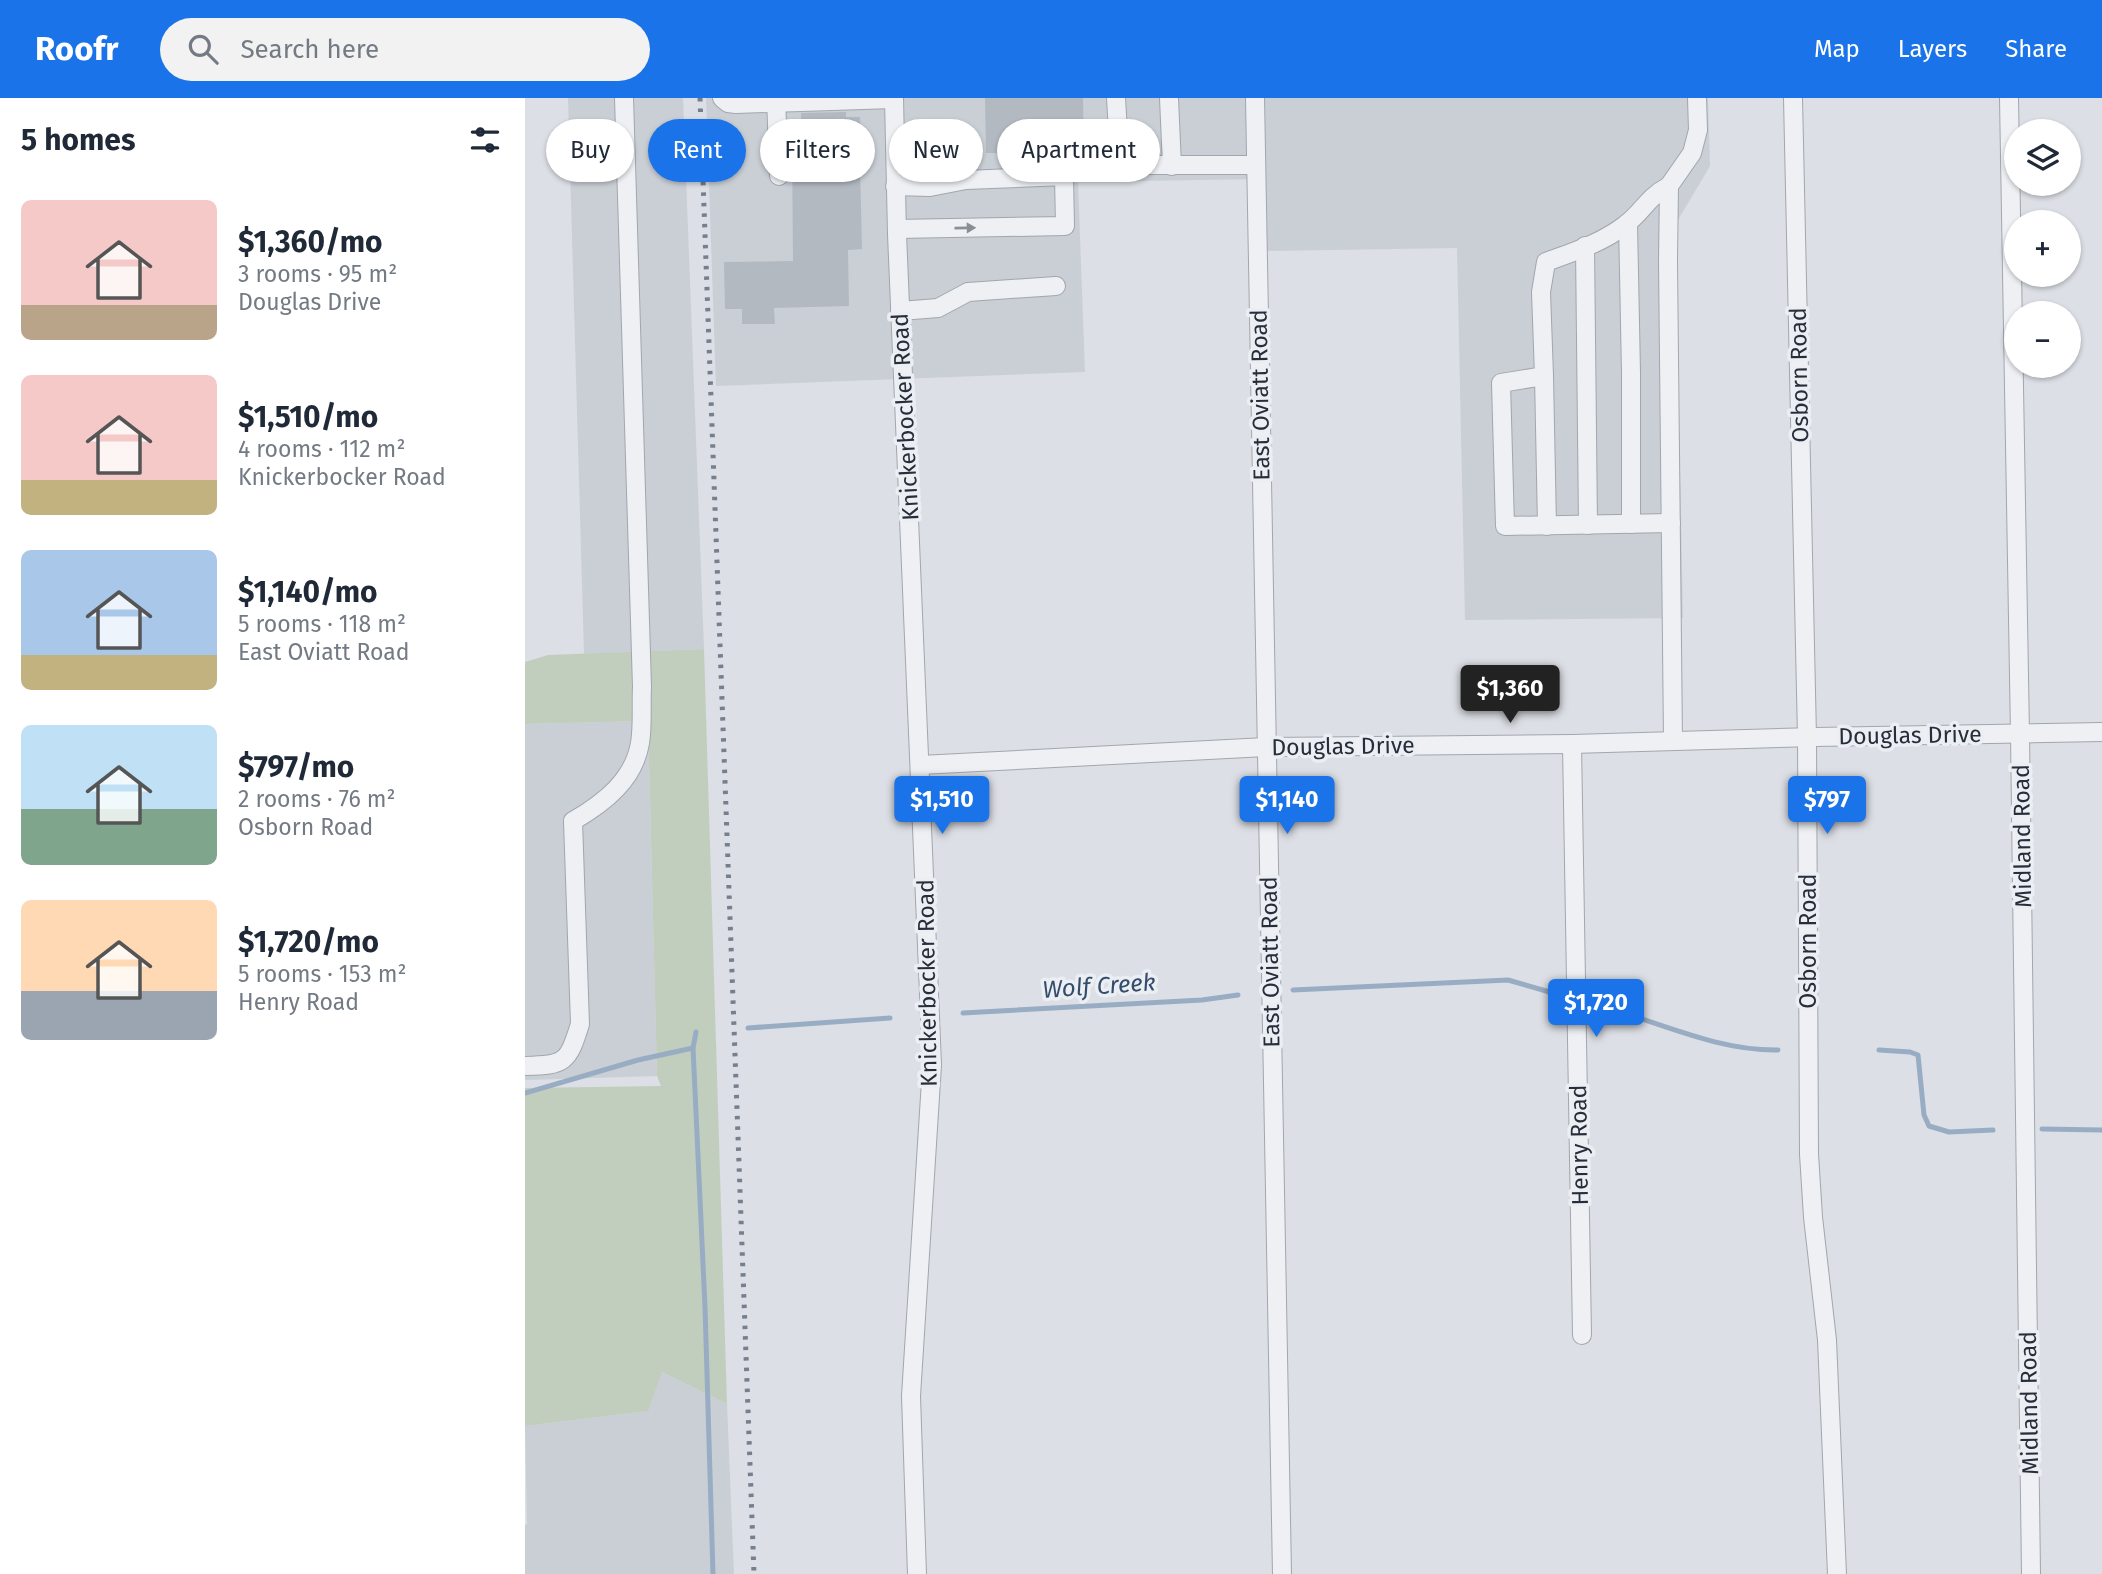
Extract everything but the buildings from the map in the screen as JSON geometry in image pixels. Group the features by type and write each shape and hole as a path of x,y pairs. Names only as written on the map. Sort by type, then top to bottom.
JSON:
{"street":[{"path":"525,1066 555,1065 571,1051 580,1024 573,821 610,797 631,770 640,744 642,687 624,98"},
{"path":"722,98 728,103 736,104 776,100 894,98"},
{"name":"Knickerbocker Road","path":"894,98 895,186 932,1065 911,1396 917,1574"},
{"path":"1115,98 1120,165 1256,165"},
{"path":"1169,98 1172,166"},
{"name":"East Oviatt Road","path":"1255,98 1282,1574"},
{"path":"1546,526 1541,292 1546,262 1608,237 1627,223 1653,194 1669,186 1692,153 1698,131 1697,98"},
{"name":"Osborn Road","path":"1793,98 1807,737 1809,1154 1827,1340 1837,1574"},
{"name":"Midland Road","path":"2009,98 2031,1574"},
{"path":"776,100 777,119"},
{"path":"895,186 930,187 966,180 1064,176 1065,226 897,229"},
{"path":"1669,186 1673,741"},
{"path":"1627,223 1631,524"},
{"path":"1585,246 1588,525"},
{"path":"900,311 938,308 968,292 1056,286"},
{"path":"1543,376 1501,383 1506,526 1671,523"},
{"name":"Douglas Drive","path":"920,765 1266,747 1572,744 2102,732"},
{"name":"Henry Road","path":"1572,744 1582,1335"}],"shaded area":[{"path":"568,98 683,98 684,119 648,119 648,182 686,182 704,649 584,654 570,182 634,182 634,119 569,119"},
{"path":"706,98 1708,98 1710,166 1675,225 1683,618 1465,620 1457,248 1263,251 1262,179 1160,181 1160,119 997,119 997,182 1078,182 1085,372 716,386 709,182 746,182 746,119 707,119"},
{"path":"648,721 657,1076 525,1080 525,724"},
{"path":"662,1372 727,1404 734,1574 525,1574 525,1426 647,1411"}],"green space":[{"path":"704,649 727,1404 662,1372 648,1411 525,1426 525,1088 661,1086 657,1076 648,721 525,724 525,662 548,655"}],"waterway":[{"name":"Wolf Creek","path":"1293,990 1508,980 1553,993"},
{"name":"Wolf Creek","path":"963,1013 1202,1000 1238,995"},
{"name":"Wolf Creek","path":"1604,1007 1712,1041 1778,1050"},
{"name":"Wolf Creek","path":"748,1028 890,1018"},
{"name":"Wolf Creek","path":"525,1093 638,1060 693,1048 696,1032"},
{"path":"693,1048 705,1307 713,1574"},
{"name":"Wolf Creek","path":"1879,1050 1918,1055 1924,1115 1929,1126 1949,1132 1993,1130"},
{"name":"Wolf Creek","path":"2042,1129 2102,1130"}],"railway":[{"path":"700,98 754,1574"}]}
